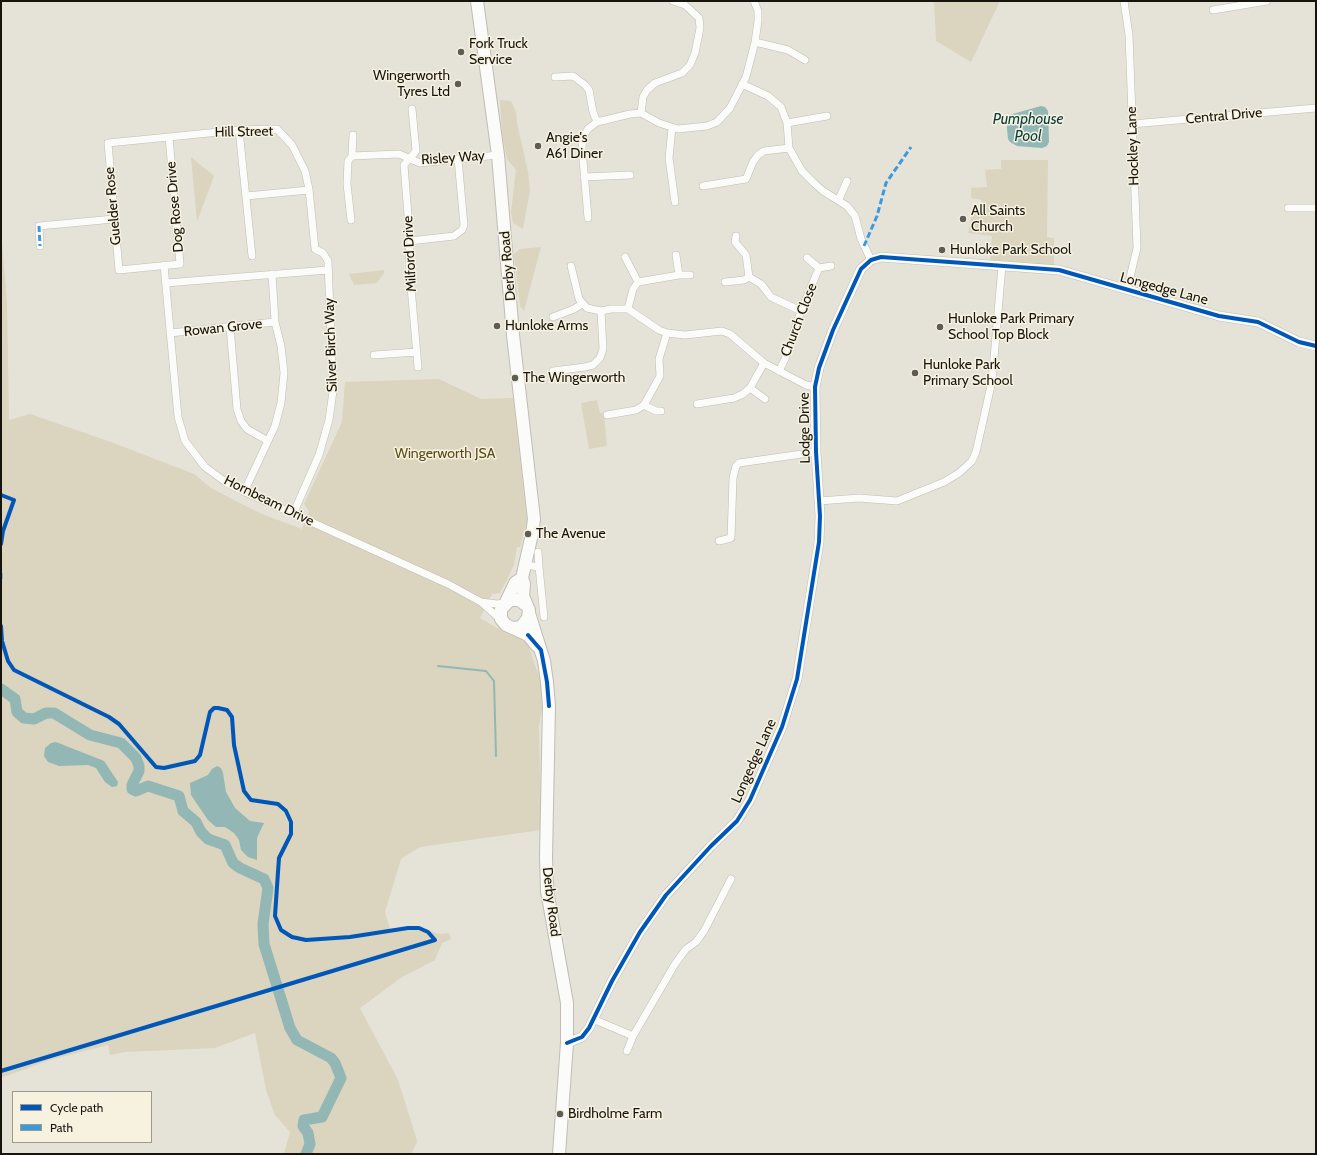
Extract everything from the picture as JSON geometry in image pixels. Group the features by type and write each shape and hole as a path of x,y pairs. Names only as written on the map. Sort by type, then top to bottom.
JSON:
{"highway":[{"name":"Derby Road","path":"477,1 498,155 513,335 534,518 522,578 524,584 523,596 541,650 548,682 547,885 567,1003 567,1043 559,1154"},
{"name":"Derby Road","path":"506,603 515,583 522,578"},
{"path":"519,600 528,609 525,624 509,625 500,614 506,603 519,600"},
{"name":"Derby Road","path":"509,625 528,635 541,650"}],"street":[{"path":"641,113 643,97 647,90 655,84 682,73 690,65 695,53 700,28 699,18 686,5 673,1"},
{"path":"588,218 582,148 583,137 588,129 597,122 630,114 641,113 672,128 696,128 717,122 730,108 746,77 755,42 758,11 754,1"},
{"name":"Hockley Lane","path":"1124,1 1129,35 1137,248 1127,290"},
{"path":"1213,10 1267,1"},
{"path":"755,42 788,50 805,60"},
{"path":"555,77 573,76 585,85 589,90 597,122"},
{"path":"742,84 768,96 781,107 786,123 789,148 802,171 823,191 847,206 854,216 861,239 871,260 881,257 1002,266 992,381 976,452 972,461 959,473 944,482 897,501 859,498 819,501"},
{"name":"Central Drive","path":"1132,124 1316,108"},
{"name":"Milford Drive","path":"412,109 416,151 404,165 410,241 409,264 418,367"},
{"path":"786,123 827,116"},
{"path":"672,128 669,158 675,202"},
{"name":"Hill Street","path":"108,143 239,130 277,129 292,145 305,171 309,190 315,249 323,253 328,261 329,290"},
{"path":"239,130 252,256"},
{"path":"351,220 347,184 348,162 352,156 353,136"},
{"name":"Dog Rose Drive","path":"118,270 180,264 170,137"},
{"name":"Guelder Rose","path":"108,143 118,270"},
{"path":"703,186 746,179 753,162 758,155 764,152 789,148"},
{"name":"Risley Way","path":"352,156 399,154 420,163 498,155"},
{"path":"410,241 454,236 462,230 463,218 458,159"},
{"path":"584,177 630,175"},
{"path":"839,200 847,181"},
{"path":"246,196 309,190"},
{"path":"1288,208 1316,208"},
{"path":"40,246 39,226 114,219"},
{"path":"736,236 735,242 746,255 749,277"},
{"path":"676,255 679,274"},
{"path":"625,257 627,264 638,282"},
{"name":"Church Close","path":"807,258 819,268 831,266"},
{"name":"Lodge Drive","path":"819,501 816,452 815,387 820,368 850,290 861,268 871,260"},
{"name":"Hornbeam Drive","path":"164,265 178,417 185,442 205,467 244,492 448,584 481,602 509,625"},
{"path":"571,266 582,304 593,311 628,309 658,330 667,333 685,335 722,332 730,334 764,363 806,385 815,387"},
{"name":"Longedge Lane","path":"1002,266 1059,270 1219,316 1258,322 1300,342 1316,346"},
{"name":"Church Close","path":"779,370 819,268"},
{"path":"166,283 328,270"},
{"path":"244,492 275,426 281,403 284,373 281,346 275,322 272,274"},
{"path":"628,309 633,289 638,282 679,274 690,275"},
{"path":"725,282 744,280 749,277"},
{"path":"749,277 761,284 771,297 801,311"},
{"name":"Silver Birch Way","path":"293,514 319,456 329,420 334,391 329,290"},
{"path":"553,317 574,310 582,304"},
{"path":"553,371 585,368 593,365 600,358 603,349 601,311"},
{"name":"Rowan Grove","path":"170,333 275,322"},
{"path":"230,327 237,409 241,421 247,429 268,441"},
{"path":"607,415 636,410 644,405 660,376 659,359 667,333"},
{"path":"374,355 417,352"},
{"path":"697,404 734,398 743,394 750,388 764,363"},
{"path":"750,388 765,399"},
{"path":"644,405 656,411 661,411"},
{"path":"719,541 732,538 733,478 736,466 740,463 816,452"},
{"name":"Longedge Lane","path":"567,1043 582,1037 640,932 666,895 711,846 737,821 761,778 782,727 797,679 819,542 819,501"},
{"path":"538,552 544,617"},
{"path":"525,565 539,566"},
{"name":"Hornbeam Drive","path":"481,602 497,604 506,603"},
{"path":"627,1051 675,964 686,949 696,942 704,931 731,879"},
{"path":"593,1019 634,1036"}],"green space":[{"path":"934,1 1000,1 971,62 936,41"},
{"path":"500,100 511,101 516,112 528,172 530,190 523,229 513,223 511,212 516,170 507,159 502,134"},
{"path":"191,157 214,176 197,222"},
{"path":"1001,160 1048,160 1047,237 1054,238 1054,267 990,260 992,236 968,233 972,213 980,209 982,200 971,198 971,188 987,187 985,170 1001,169"},
{"name":"Wingerworth JSA","path":"1,230 7,302 9,420 30,414 111,442 194,474 211,488 234,500 262,514 302,529 309,511 304,504 342,422 345,382 439,379 481,399 513,398 527,522 520,547 517,547 514,565 500,593 492,594 480,618 497,628 520,638 528,645 541,682 542,708 539,726 541,830 420,847 401,859 385,912 390,929 417,926 439,934 449,933 451,939 442,943 435,960 402,977 360,1008 398,1080 417,1142 411,1154 284,1154 290,1132 275,1115 266,1090 255,1033 215,1048 125,1052 110,1055 108,1045 50,1060 1,1078"},
{"path":"541,247 524,311 520,306 514,254 520,249"},
{"path":"384,270 384,273 377,283 354,285 349,274"},
{"path":"597,400 600,413 604,414 607,446 589,449 581,403"}],"water":[{"name":"Pumphouse Pool","path":"1041,106 1045,107 1048,111 1049,142 1047,146 1042,148 1017,146 1010,142 1008,139 1006,118 1009,115"},
{"path":"56,742 104,761 118,782 117,786 112,787 105,782 96,768 88,765 59,766 48,762 44,756 45,748 51,743"},
{"path":"217,766 221,768 226,792 235,808 250,821 264,823 257,838 257,860 248,857 241,850 239,840 234,833 225,827 216,827 208,820 191,795 190,783 208,775 212,769"}],"waterway":[{"path":"438,666 486,671 494,681 496,756"},
{"path":"1,689 15,699 17,712 24,718 34,719 46,713 54,713 90,735 121,743 136,758 139,766 139,771 132,785 132,789 136,791 148,786 179,796 183,811 196,822 201,832 208,839 225,845 233,863 240,868 264,879 268,888 263,924 264,944 290,1028 297,1040 331,1058 335,1063 341,1078 322,1117 304,1120 303,1126 308,1133 310,1144 306,1154"}],"marked path":[{"path":"864,246 877,216 886,183 911,147"},
{"path":"39,226 40,246"},
{"path":"1,573 1,580"}],"cycle path":[{"path":"567,1043 582,1037 589,1028 612,981 640,932 666,895 711,846 737,821 750,800 782,727 797,679 819,542 820,516 816,452 815,387 819,368 833,330 861,269 871,260 881,257 1059,270 1219,316 1258,322 1299,342 1316,346"},
{"path":"1,495 14,500 3,531 1,544"},
{"path":"1,626 2,641 8,661 14,670 109,717 119,724 156,767 164,768 195,761 200,755 210,712 214,708 227,710 232,717 234,745 244,791 251,800 278,804 286,811 291,822 291,834 279,858 275,916 281,930 292,937 306,940 350,937 408,928 419,928 428,932 435,940 1,1071"},
{"path":"528,635 541,650 547,682 549,706"}],"place":[{"name":"Fork Truck Service","path":"461,52"},
{"name":"Wingerworth Tyres Ltd","path":"458,84"},
{"name":"Angie's A61 Diner","path":"538,146"},
{"name":"All Saints Church","path":"963,219"},
{"name":"Hunloke Park School","path":"942,250"},
{"name":"Hunloke Arms","path":"497,326"},
{"name":"Hunloke Park Primary School Top Block","path":"940,327"},
{"name":"Hunloke Park Primary School","path":"915,373"},
{"name":"The Wingerworth","path":"515,378"},
{"name":"The Avenue","path":"528,534"},
{"name":"Birdholme Farm","path":"560,1114"}]}
